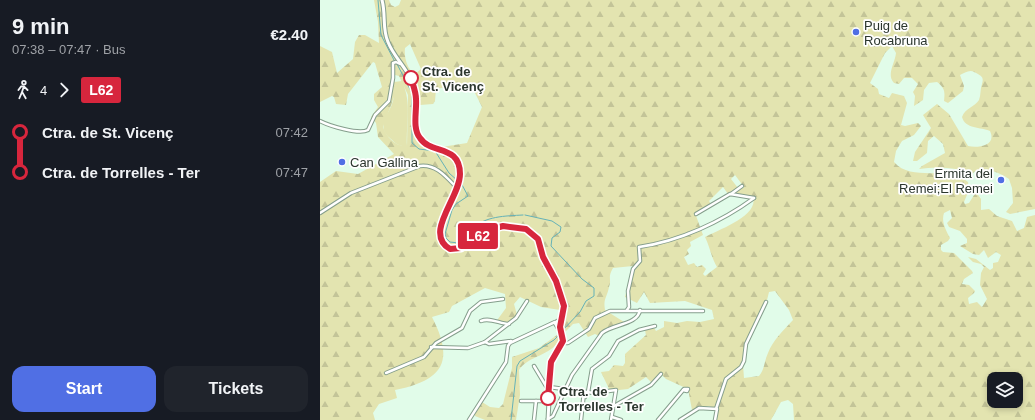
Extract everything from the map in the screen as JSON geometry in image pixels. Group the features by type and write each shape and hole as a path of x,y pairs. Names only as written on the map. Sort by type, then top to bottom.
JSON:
{"main road":[{"path":"382,0 388,43 408,72 416,96 416,126 418,136 423,142 446,151 455,158 459,167 460,180 458,189 441,223 440,235 444,244 450,249 458,249 489,230 500,227 513,226 531,232 538,239 543,257 552,271 562,296 564,306 562,318 559,324 562,343 551,362 548,420"}],"street":[{"path":"320,121 329,125 360,132 368,130 375,115 389,101 395,62 408,72"},
{"path":"320,213 351,194 420,166 429,166 440,172 458,189"},
{"path":"696,214 742,186"},
{"path":"627,310 630,307 628,296 632,273 640,261 639,247 656,245 701,228 754,198 730,194"},
{"path":"386,373 424,356 431,347 462,328 470,311 481,302 503,299"},
{"path":"485,342 516,318 527,301"},
{"path":"715,420 715,410 726,379 741,367 744,361 746,344 766,302"},
{"path":"548,420 553,416 572,375 602,333 609,328 634,319 640,314 640,310"},
{"path":"562,343 567,344 589,329 595,318 610,311 703,311"},
{"path":"482,321 489,319 500,324 509,324"},
{"path":"431,347 468,348 485,342 512,341 559,324"},
{"path":"584,397 588,392 592,369 609,356 618,341 639,330 655,326"},
{"path":"469,420 506,362 508,346 512,341"},
{"path":"534,366 549,391"},
{"path":"614,406 651,385 661,374"},
{"path":"549,387 584,392 616,390 612,418 621,420"},
{"path":"658,420 683,390"},
{"path":"581,420 584,392"},
{"path":"521,400 548,401"},
{"path":"534,420 536,400"},
{"path":"680,420 700,408 715,410"}],"green space":[{"path":"374,0 389,0 391,5 395,7 399,5 401,0 1035,0 1035,209 1010,214 1006,212 1013,203 1012,188 1009,179 996,172 990,170 980,170 972,174 946,168 919,169 945,153 943,144 934,136 928,141 927,153 917,161 913,161 915,152 931,128 923,115 937,104 949,114 968,146 977,147 989,143 991,140 990,131 966,124 962,117 965,112 979,100 983,80 981,76 972,71 960,75 964,86 963,91 948,103 944,101 942,86 937,82 929,83 924,90 923,100 914,106 915,96 913,92 918,84 912,78 904,78 899,84 894,83 892,80 891,73 896,53 892,46 885,53 870,83 878,89 879,94 889,98 892,93 904,96 907,103 901,125 905,126 918,123 921,126 914,135 902,141 896,151 894,162 901,168 920,173 950,174 960,177 968,182 969,190 964,202 965,204 969,203 976,192 981,199 981,210 989,209 997,216 1012,221 1017,231 1024,228 1027,217 1035,215 1035,420 794,420 793,404 788,400 781,402 771,420 717,420 718,412 709,406 692,410 688,389 666,379 661,374 652,383 646,377 628,389 610,391 601,372 609,371 614,365 623,366 625,363 625,354 646,335 645,330 654,328 656,331 664,327 664,321 677,323 687,321 700,322 714,319 712,310 685,301 650,303 644,292 637,303 625,297 633,266 613,268 611,271 610,284 605,300 605,310 624,322 605,329 599,336 595,334 588,337 579,323 573,324 563,334 560,310 541,307 520,297 514,304 517,315 507,324 495,323 506,308 505,294 485,288 452,306 449,312 432,317 443,346 443,357 440,367 434,374 424,381 395,390 397,398 379,404 373,413 375,420 320,420 320,182 336,171 358,174 394,154 378,137 376,123 371,117 378,107 374,100 374,94 382,87 375,63 373,62 348,94 346,105 336,104 334,97 332,96 320,102 320,46 332,52 337,73 353,59 355,42 359,35 365,35 379,43 378,22","holes":["410,44 421,69 415,74 410,69 405,56 405,48","395,75 399,76 408,95 407,146 399,145 392,141 386,134 383,127 394,97","470,83 482,107 467,143 429,149 422,145 415,135 414,124 420,105 433,104 435,101 436,89","735,175 744,187 733,194 753,197 753,204 750,210 736,222 705,237 717,267 705,276 703,274 706,269 702,265 697,267 694,263 688,265 684,257 689,254 687,250 691,246 690,242 703,235 695,213 711,204 709,201 723,187 728,194 738,188 731,179","950,210 952,218 947,223 949,227 960,231 967,239 967,243 960,246 973,254 979,255 984,250 988,258 996,252 1001,255 998,262 993,263 993,268 990,270 976,259 968,257 973,262 981,264 984,267 981,273 980,285 987,299 982,307 977,302 969,304 968,298 975,291 969,285 962,284 964,279 973,273 972,271 954,253 943,252 941,250 941,245 950,238 944,226 944,213","775,291 789,310 793,320 770,348 759,376 744,378 743,365 746,348 766,304 769,292"]},
{"path":"402,81 408,105 407,146 400,146 396,144 384,130 384,121 394,99 394,82"},
{"path":"557,335 559,340 551,349 528,361 519,370 520,395 516,420 485,420 475,416 475,413 482,402 490,407 499,408 503,404 512,368 512,357 539,348"}],"waterway":[{"path":"378,0 381,35 395,62"},
{"path":"397,64 412,93 412,143 419,149 435,151 449,173 458,181"},
{"path":"461,183 468,196 456,204 452,210 445,234 446,238 450,242 459,243 470,231 483,221 502,216 523,215"},
{"path":"525,215 552,221 561,227 560,232 552,238 551,246 582,279 594,288 594,296 586,301 580,312 562,331"},
{"path":"511,420 517,366 520,361 554,340 559,335"}],"bus line":[{"name":"L62","path":"411,78 416,96 416,131 418,136 426,144 452,155 457,160 459,167 460,178 458,189 440,227 440,235 444,244 447,248 454,250 461,248 489,230 510,226 524,228 538,239 543,257 556,281 564,301 564,313 560,327 563,341 551,362 548,398"}],"place":[{"name":"Puig de Rocabruna","path":"856,32"},
{"name":"Ctra. de St. Vicenç","path":"411,78"},
{"name":"Can Gallina","path":"342,162"},
{"name":"Ermita del Remei;El Remei","path":"1001,180"},
{"name":"Ctra. de Torrelles - Ter","path":"548,398"}]}
